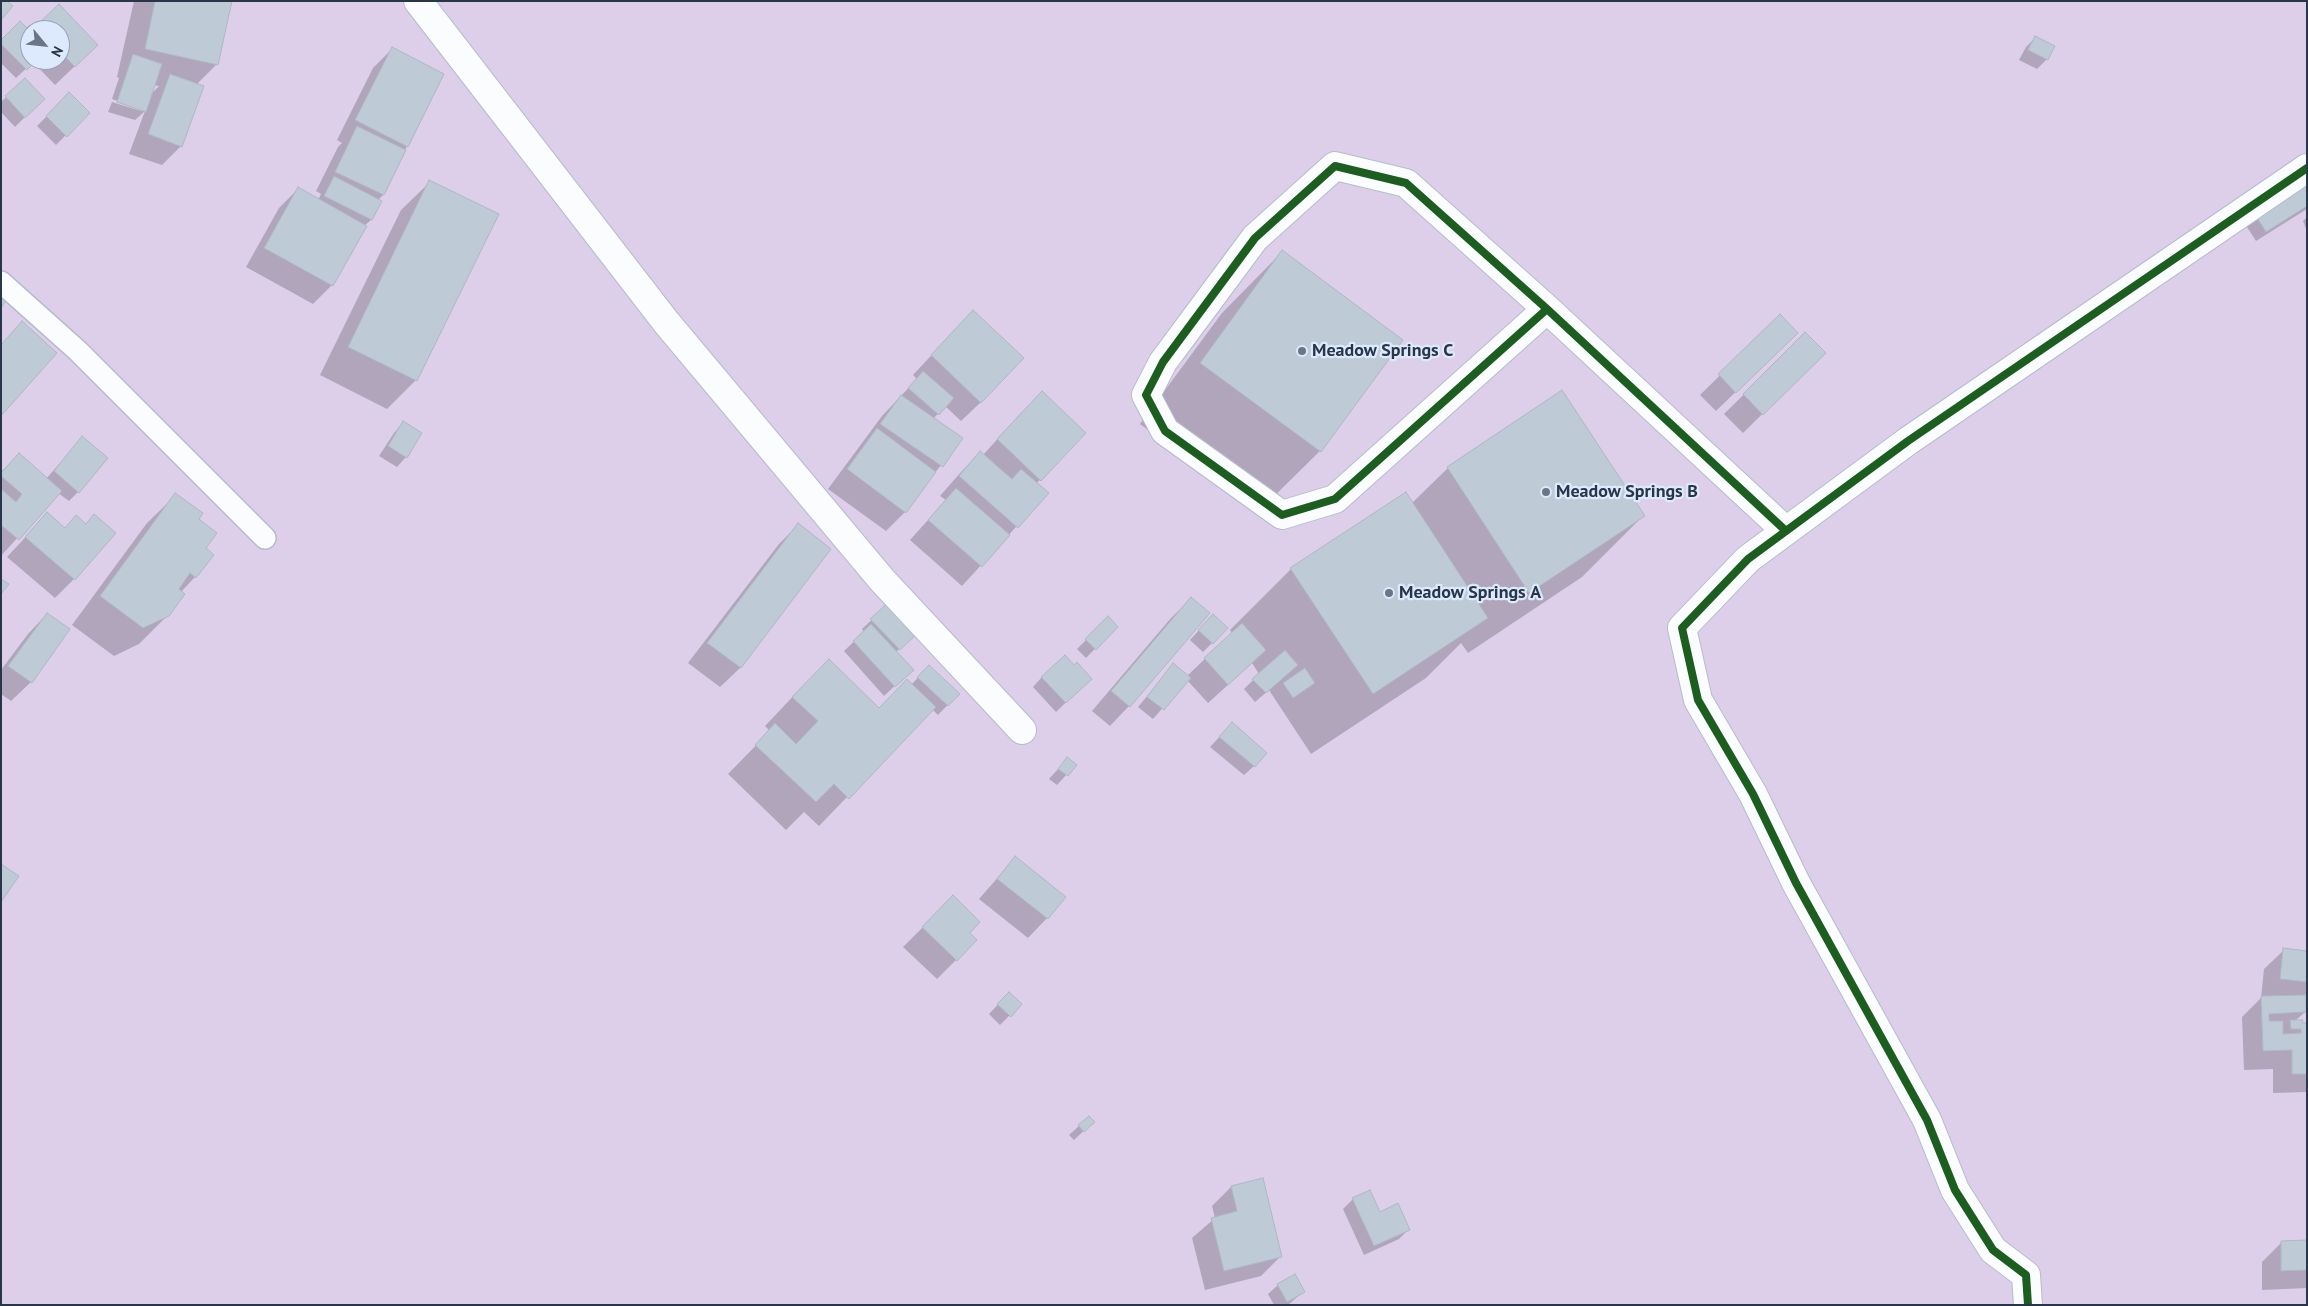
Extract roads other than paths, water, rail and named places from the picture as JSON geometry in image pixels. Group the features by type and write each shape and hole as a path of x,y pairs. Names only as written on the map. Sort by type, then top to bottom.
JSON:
{"street":[{"path":"418,1 666,322 882,580 1022,730"},
{"path":"1546,309 1336,499 1282,515 1165,431 1146,394 1163,362 1255,238 1335,166 1406,183 1546,309 1786,531"},
{"path":"2028,1305 2026,1275 1993,1250 1955,1190 1927,1120 1796,883 1753,794 1698,700 1682,628 1748,559 1908,441 2307,168"}],"lane":[{"path":"1,282 78,350 265,538"}],"place":[{"name":"Meadow Springs C","path":"1302,351"},
{"name":"Meadow Springs B","path":"1546,492"},
{"name":"Meadow Springs A","path":"1389,593"}]}
